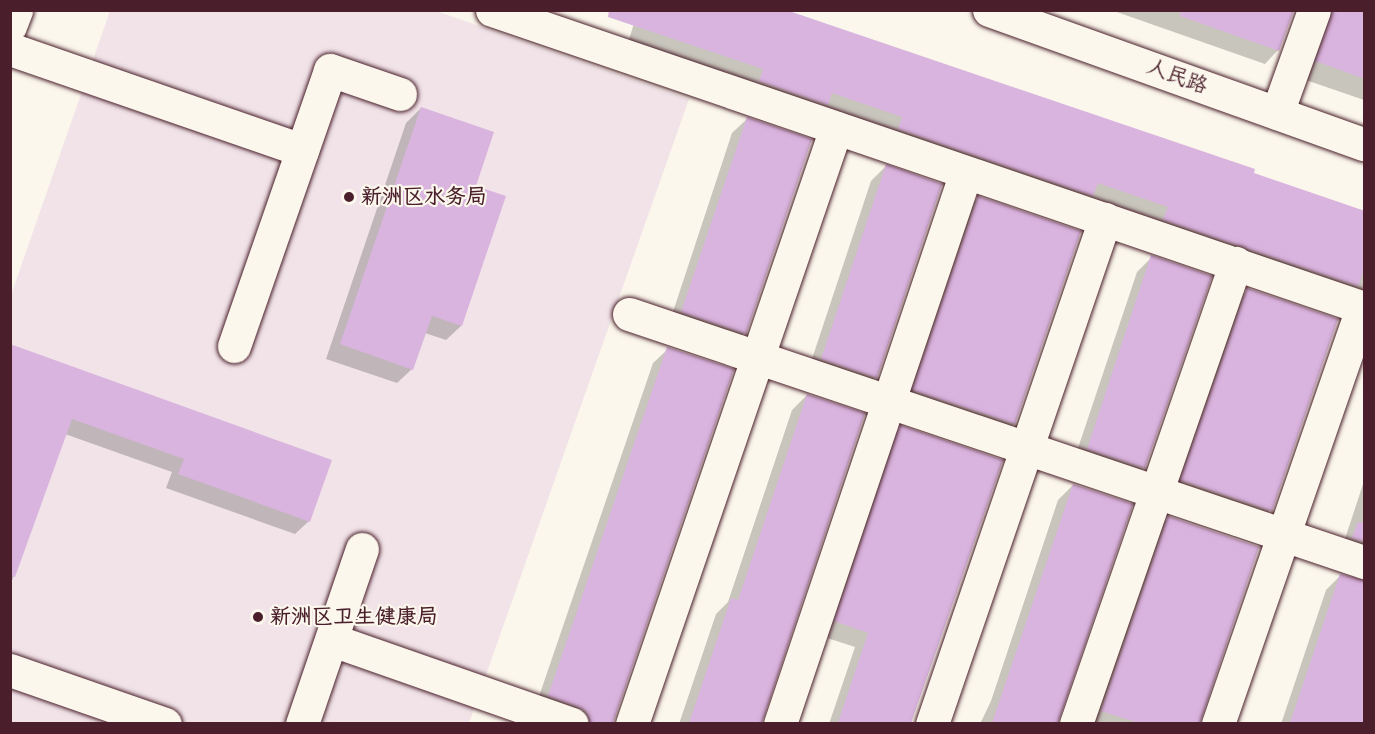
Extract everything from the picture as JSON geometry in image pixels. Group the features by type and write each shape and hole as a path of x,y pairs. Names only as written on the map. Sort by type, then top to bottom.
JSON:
{"street":[{"path":"10,26 16,10"},
{"path":"492,10 1363,307 1218,723"},
{"name":"人民路","path":"989,10 1365,144"},
{"path":"1277,113 1314,10"},
{"path":"10,49 302,150"},
{"path":"234,346 330,70 400,94"},
{"path":"632,723 836,128"},
{"path":"780,723 966,172"},
{"path":"932,723 1105,219"},
{"path":"1076,723 1236,263"},
{"path":"629,314 1365,562"},
{"path":"302,723 362,549"},
{"path":"332,640 572,723"},
{"path":"10,670 165,723"}],"shaded area":[{"name":"新洲区水务局","path":"110,11 436,11 689,99 469,723 11,724 11,295"}],"building":[{"path":"609,10 786,10 1255,169 1254,173 1365,211 1365,268 1358,286 1163,220 1168,207 1098,183 1093,196 898,129 902,117 832,93 828,105 759,81 763,69 608,17"},
{"path":"1181,10 1294,10 1279,51 1180,16"},
{"path":"1332,10 1365,10 1365,79 1315,61"},
{"path":"421,107 494,132 476,186 506,196 462,326 432,316 413,370 340,344"},
{"path":"747,117 812,139 746,334 681,312"},
{"path":"886,164 942,184 877,378 821,359"},
{"path":"978,196 1081,231 1015,424 912,390"},
{"path":"1151,255 1212,276 1145,468 1087,449"},
{"path":"1247,288 1338,319 1272,511 1180,480"},
{"path":"10,344 332,460 310,522 178,474 184,459 72,419 15,577 10,576"},
{"path":"667,347 734,369 613,723 590,723 587,712 548,696"},
{"path":"807,394 865,413 762,723 689,723 731,598 738,600"},
{"path":"900,425 1003,460 911,723 838,723 868,633 834,621"},
{"path":"1073,484 1133,504 1058,723 992,723"},
{"path":"1168,516 1259,547 1200,723 1139,723 1101,711"},
{"path":"1358,522 1365,523 1365,542 1352,538"},
{"path":"1340,574 1365,580 1365,723 1290,723"}],"place":[{"name":"新洲区水务局","path":"349,197"},
{"name":"新洲区卫生健康局","path":"258,617"}]}
